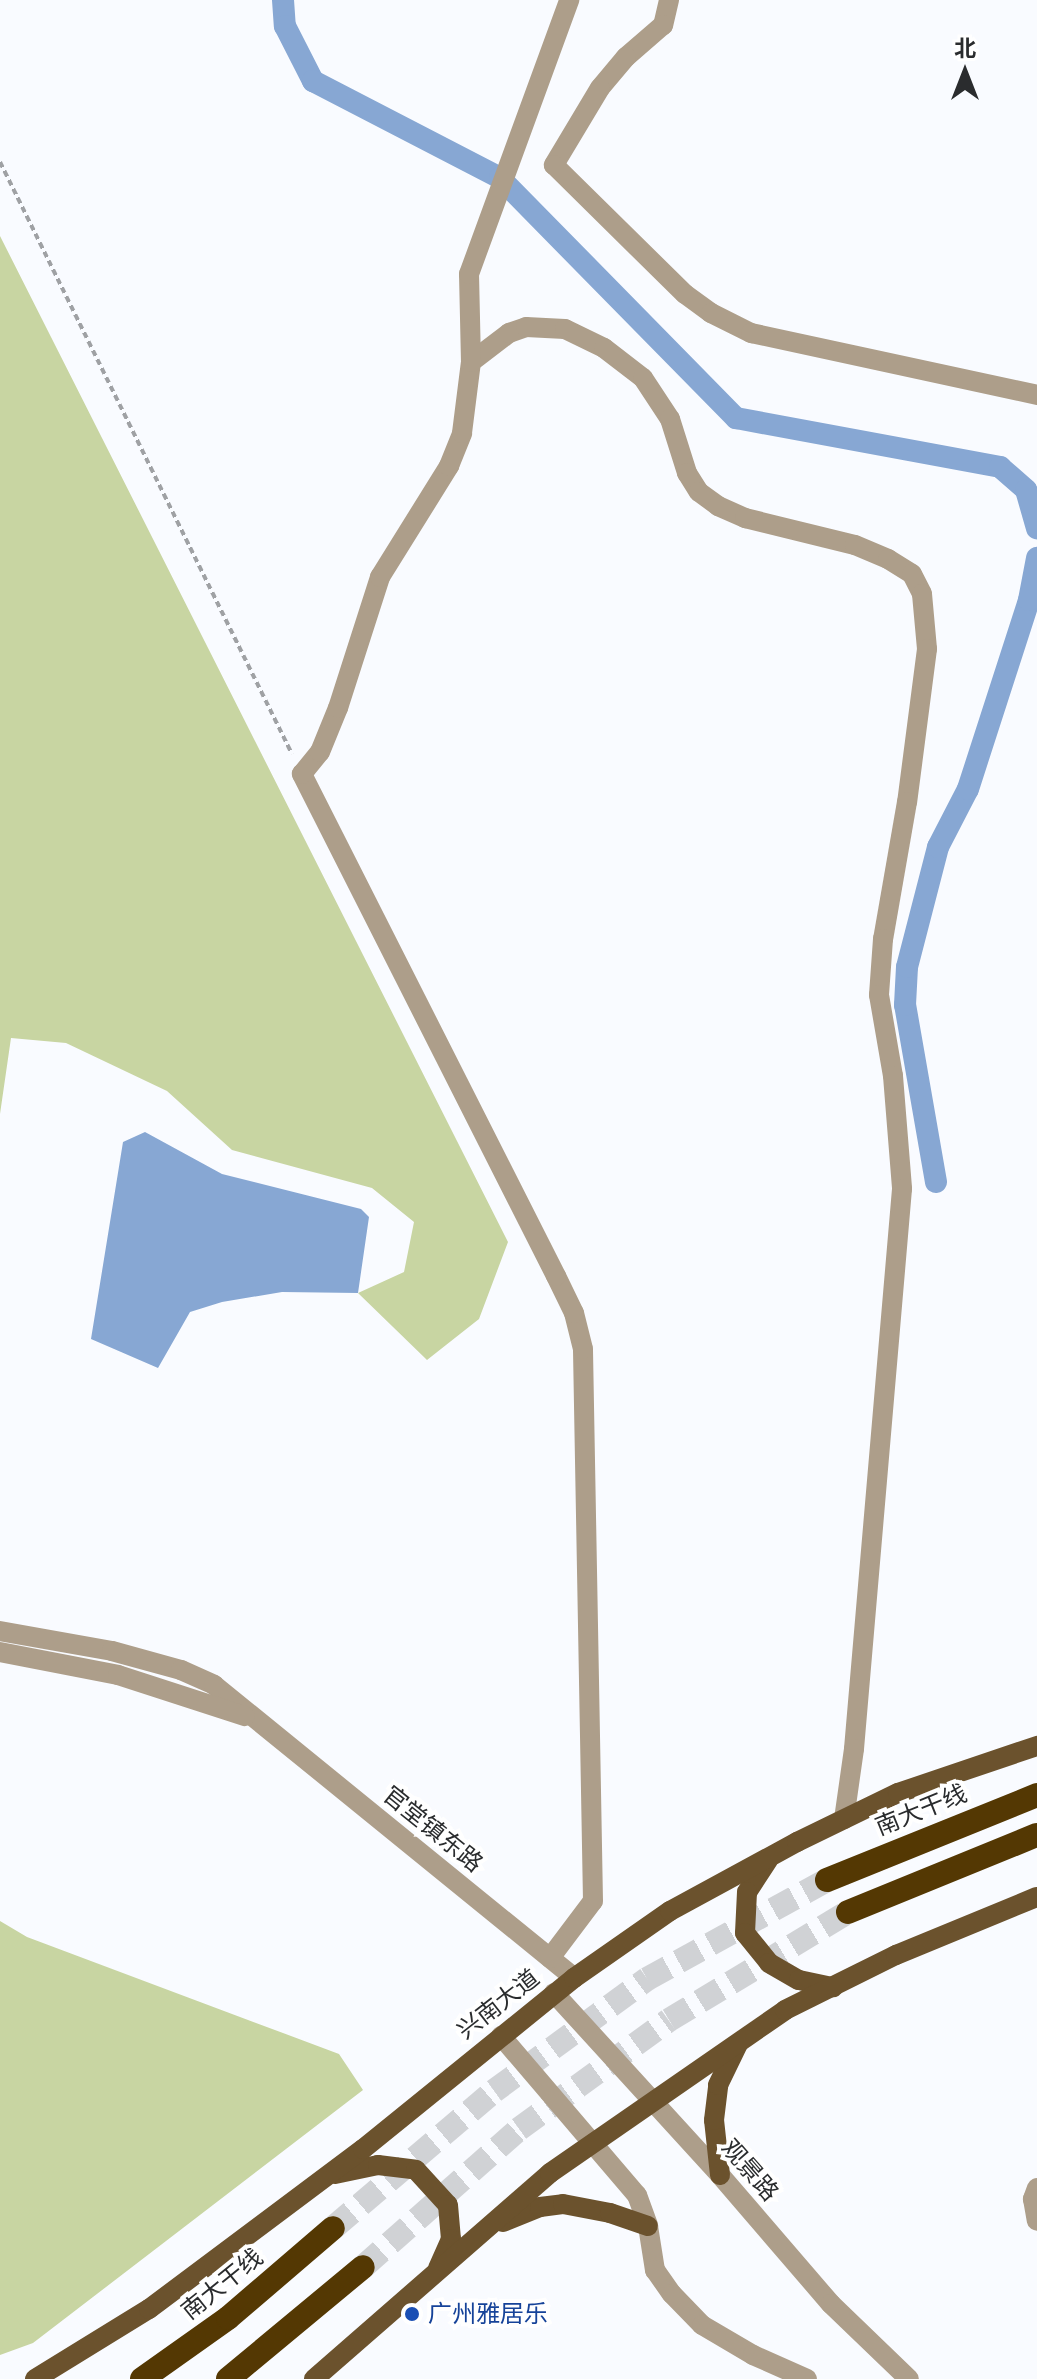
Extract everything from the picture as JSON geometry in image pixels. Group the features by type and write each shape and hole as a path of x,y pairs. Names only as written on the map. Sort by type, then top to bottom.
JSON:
{"highway":[{"name":"南大干线","path":"827,1880 1037,1795"},
{"path":"848,1912 1037,1835"},
{"name":"南大干线","path":"142,2379 228,2318 333,2228"},
{"path":"228,2379 363,2267"}],"main road":[{"name":"兴南大道","path":"35,2379 149,2309 329,2175 554,1993 670,1911 770,1856 898,1793 1037,1746"},
{"path":"770,1856 747,1892 745,1933 769,1963 799,1980 833,1987"},
{"path":"314,2379 550,2173 785,2010 896,1955 1037,1897"},
{"path":"720,2175 714,2120 718,2085 739,2041"},
{"path":"329,2175 378,2165 416,2170 448,2205 451,2239 434,2276"},
{"path":"488,2228 540,2207 563,2204 610,2213 648,2226"}],"street":[{"path":"550,1958 593,1901 583,1349 574,1313 556,1276 302,774 320,752 338,708 380,577 449,466 462,433 471,362 469,274 569,0"},
{"path":"669,0 663,25 626,57 600,88 554,165 685,294 711,313 751,333 1037,395"},
{"path":"471,362 509,333 526,327 565,329 604,348 643,378 670,419 687,473 708,499 745,518 855,545 888,559 912,574 922,594 927,649 907,802 883,939 879,995 893,1076 902,1189 854,1749 844,1819"},
{"name":"官堂镇东路","path":"0,1631 112,1651 181,1670 214,1685 574,1978"},
{"name":"官堂镇东路","path":"0,1652 118,1675 259,1721"},
{"name":"观景路","path":"554,1993 720,2175 831,2304 909,2379"},
{"path":"501,2036 637,2195 648,2226 655,2270 672,2294 702,2325 753,2355 807,2379"},
{"path":"1037,2188 1033,2199 1037,2221"}],"path":[{"path":"0,162 302,774"}],"green space":[{"path":"0,236 508,1242 479,1319 427,1360 358,1293 404,1272 414,1222 372,1188 232,1150 167,1091 66,1043 11,1038 0,1114"},
{"path":"0,1921 27,1937 339,2054 363,2090 33,2343 0,2355"}],"water":[{"path":"145,1132 222,1174 361,1209 369,1217 358,1293 282,1292 222,1302 190,1312 158,1368 91,1339 123,1142"}],"waterway":[{"path":"283,0 285,26 313,81 500,178 736,418 1000,467 1026,490 1037,528"},
{"path":"936,1182 905,1005 907,967 938,847 968,789 1029,600 1037,558"}],"tunnel":[{"path":"333,2228 494,2091 647,1979 827,1880"},
{"path":"363,2267 519,2129 669,2020 848,1912"}],"place":[{"name":"广州雅居乐","path":"412,2314"}]}
